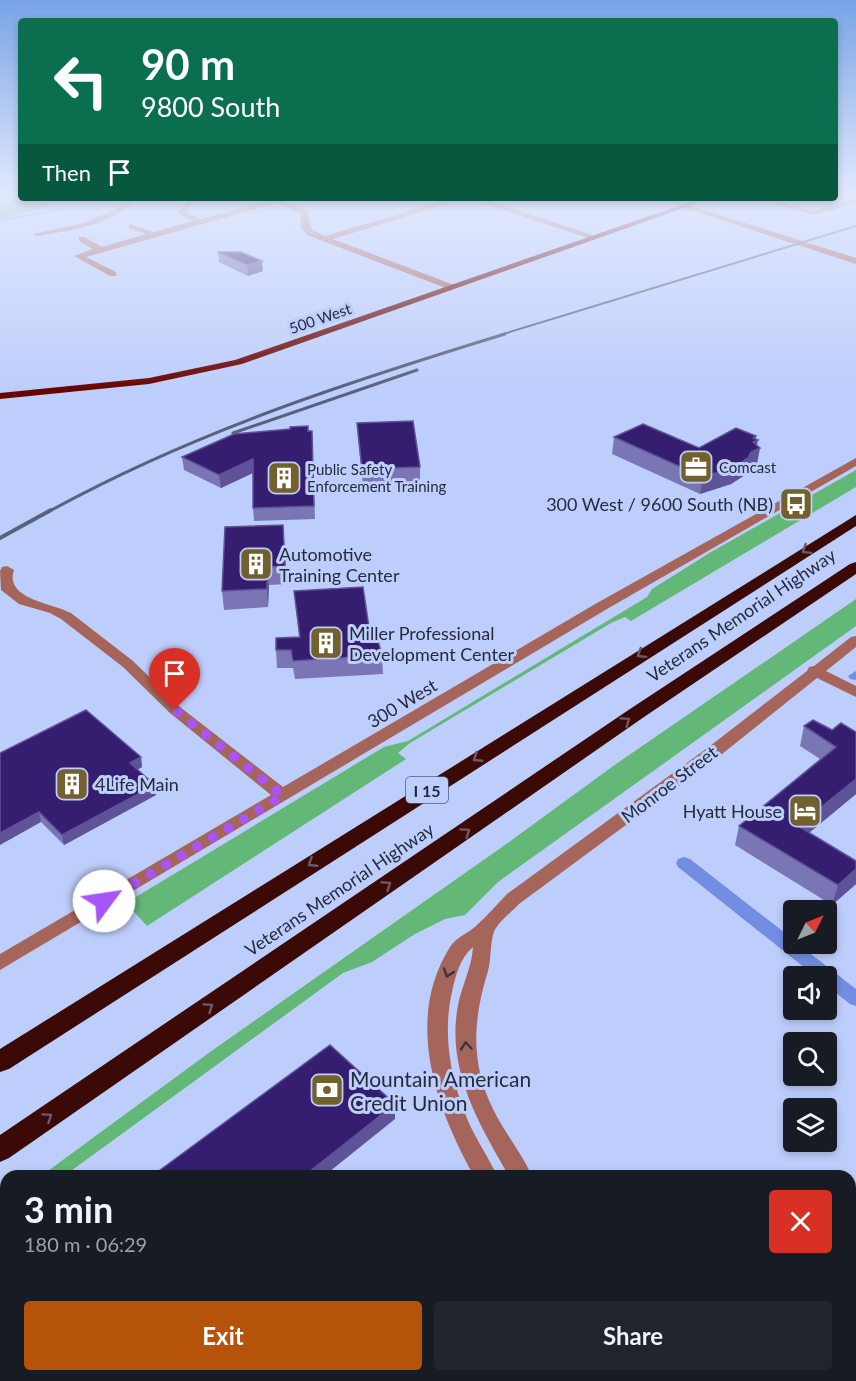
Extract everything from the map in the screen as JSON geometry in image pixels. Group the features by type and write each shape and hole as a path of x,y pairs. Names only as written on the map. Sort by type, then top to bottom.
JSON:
{"highway":[{"name":"Veterans Memorial Highway","path":"0,1062 856,519"},
{"name":"Veterans Memorial Highway","path":"0,1150 637,713 856,567"}],"main road":[{"name":"500 West","path":"0,396 149,381 211,369 262,354 527,260"}],"street":[{"path":"87,260 113,274"},
{"path":"381,260 451,287"},
{"name":"300 West","path":"0,963 622,595 856,461"},
{"path":"7,570 4,579 6,587 24,601 55,610 66,616 128,664 175,710 283,796"},
{"name":"Monroe Street","path":"482,1170 466,1145 448,1100 438,1060 436,1029 440,1001 447,974 458,950 484,930 513,899 716,750 814,670 856,640"},
{"path":"814,670 856,692"},
{"path":"484,930 482,958 468,1003 465,1028 467,1056 473,1085 484,1113 517,1170"}],"green space":[{"path":"856,470 856,487 631,621 625,617 611,623 410,743 398,753 406,759 147,926 126,903 384,747 408,741 647,597 652,589 711,552"},
{"path":"856,599 856,626 498,882 465,915 445,919 415,934 372,962 343,973 72,1170 49,1170 210,1052 616,764"}],"building":[{"path":"237,260 262,261 247,265"},
{"path":"413,421 420,467 362,469 357,423"},
{"path":"643,424 699,448 736,428 756,436 753,438 758,440 753,442 760,448 751,452 748,458 734,467 703,477 614,437"},
{"name":"Public Safety Enforcement Training","path":"308,426 308,431 312,431 314,506 253,508 253,459 219,475 182,457 234,434"},
{"name":"Automotive Training Center","path":"283,525 285,566 267,567 267,589 222,591 225,527"},
{"path":"363,587 370,634 376,634 382,655 293,661 291,650 276,650 276,638 300,637 294,591"},
{"name":"4Life Main","path":"86,710 141,757 130,763 155,785 62,835 39,812 0,833 0,753"},
{"path":"813,720 832,730 841,723 856,732 856,779 798,826 856,861 856,869 838,885 739,826 836,747 804,726"},
{"name":"Mountain American Credit Union","path":"330,1045 395,1104 312,1170 160,1170"}],"waterway":[{"path":"684,863 856,999"}],"railway":[{"path":"500,335 743,260"},
{"path":"48,512 103,483 215,433 330,390 505,334"},
{"path":"233,433 417,370"},
{"path":"0,538 51,510"}],"place":[{"name":"Comcast","path":"696,467"},
{"name":"Public Safety Enforcement Training","path":"284,478"},
{"name":"300 West / 9600 South (NB)","path":"796,504"},
{"name":"Automotive Training Center","path":"256,564"},
{"name":"Miller Professional Development Center","path":"326,643"},
{"name":"4Life Main","path":"72,784"},
{"name":"Hyatt House","path":"805,811"},
{"name":"Mountain American Credit Union","path":"327,1090"}],"route":[{"path":"104,901 283,796 175,710"}]}
